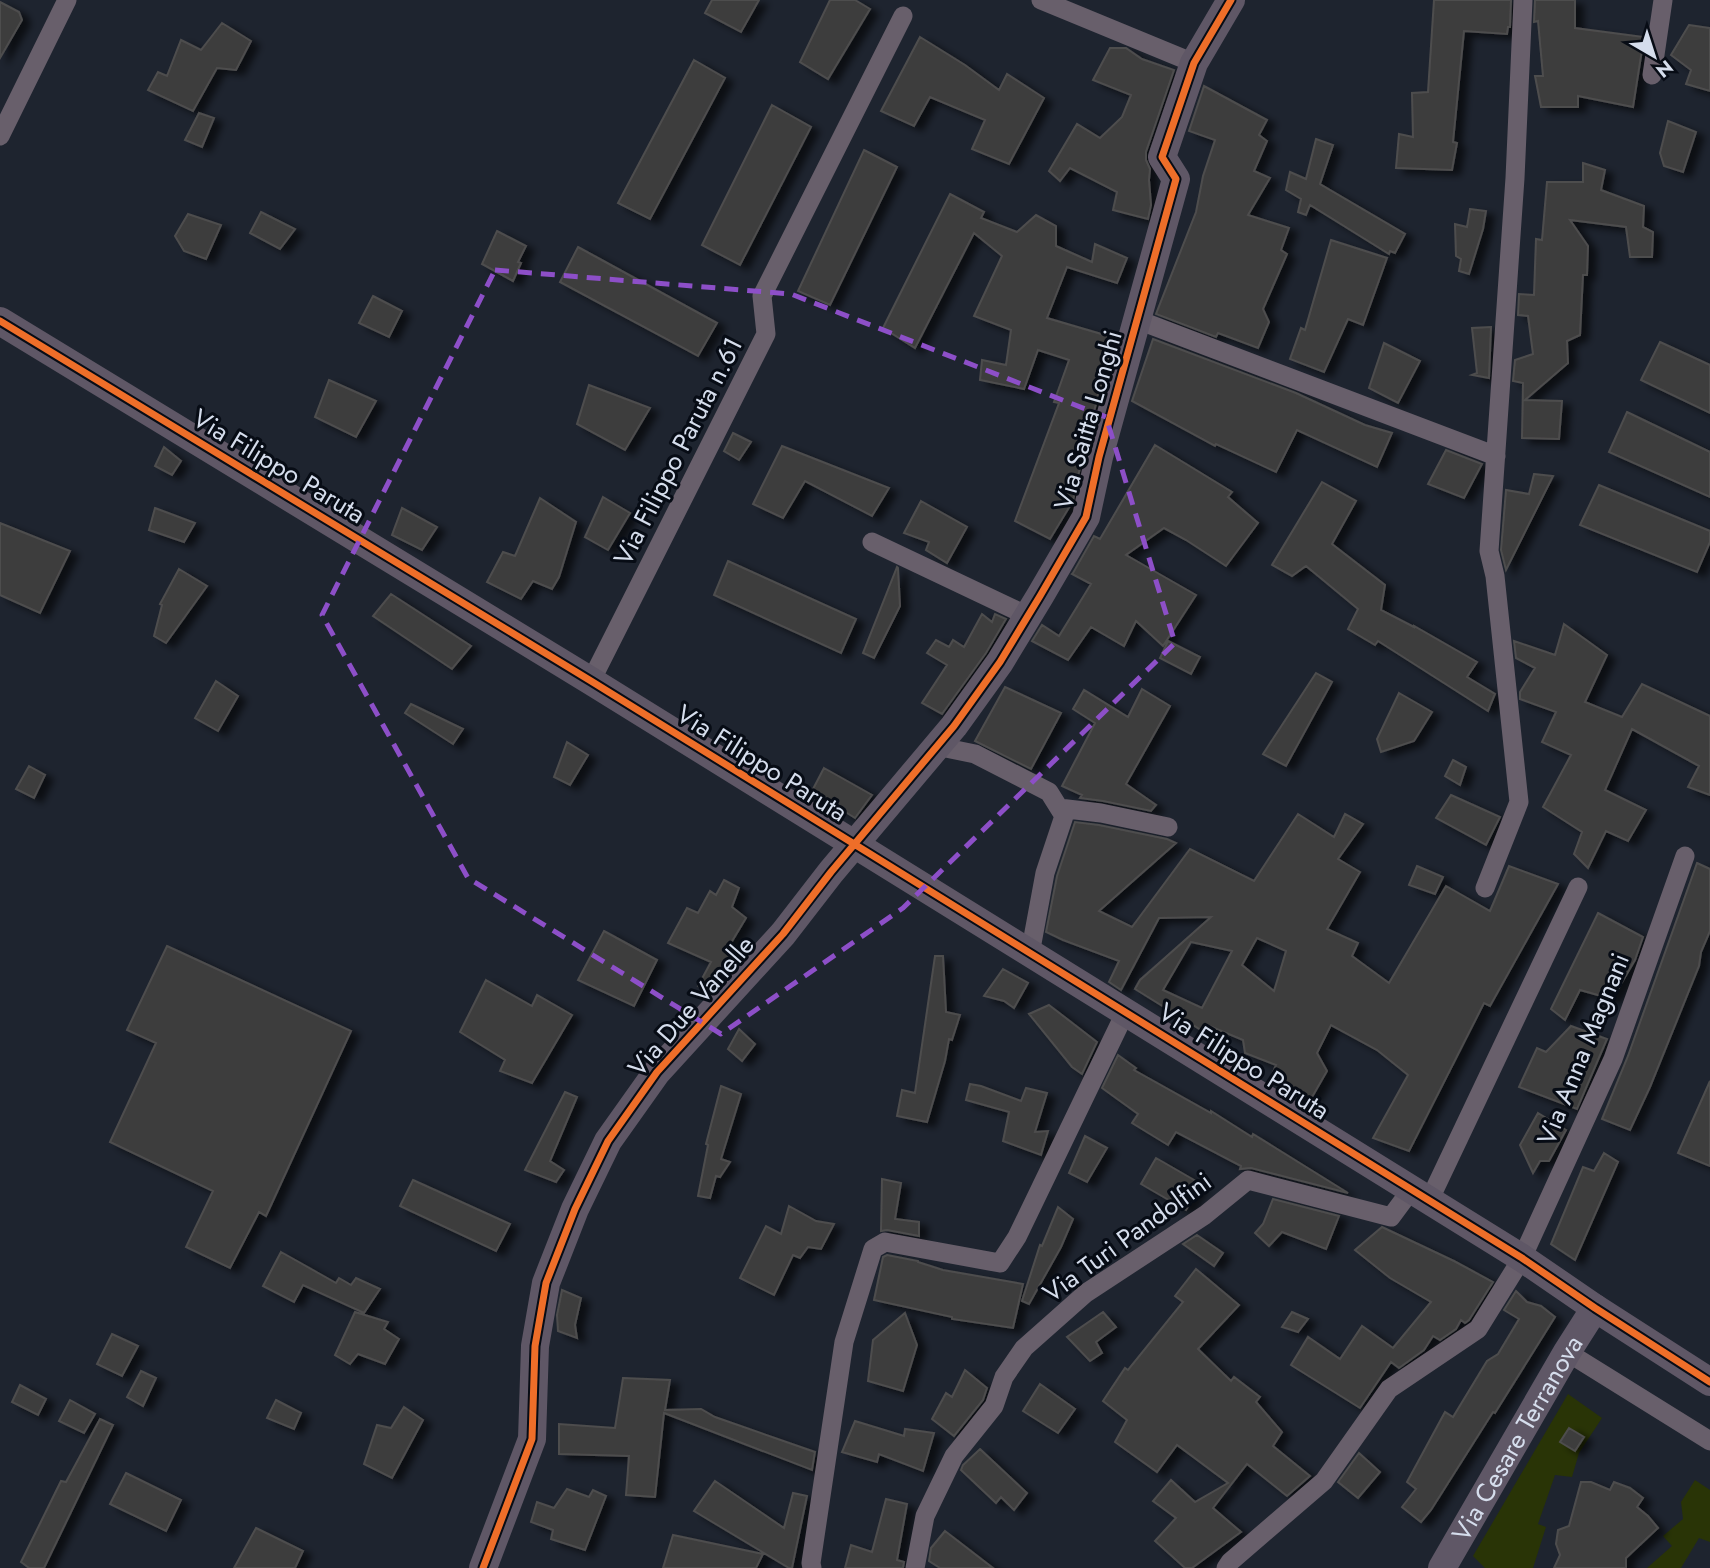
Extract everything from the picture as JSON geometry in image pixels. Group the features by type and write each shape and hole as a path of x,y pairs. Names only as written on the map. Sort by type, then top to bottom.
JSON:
{"street":[{"path":"0,136 67,0"},
{"path":"1041,0 1194,63"},
{"name":"Via Saitta Longhi","path":"854,846 954,726 1000,663 1086,517 1099,457 1176,179 1162,156 1194,63 1231,0"},
{"path":"1485,888 1519,802 1495,576 1489,551 1515,178 1523,0"},
{"path":"1652,75 1663,0"},
{"name":"Via Filippo Paruta n.61","path":"591,681 766,334 762,296 904,16"},
{"path":"1138,320 1496,456"},
{"name":"Via Filippo Paruta","path":"0,321 591,681 1522,1258 1710,1382"},
{"path":"872,542 1028,616"},
{"path":"936,746 975,754 1049,792 1064,816 1045,873 1030,954"},
{"path":"1059,808 1101,813 1168,827"},
{"name":"Via Due Vanelle","path":"483,1568 532,1439 536,1346 546,1283 575,1209 608,1141 657,1072 783,934 854,846"},
{"name":"Via Anna Magnani","path":"1226,1568 1324,1481 1390,1389 1478,1329 1522,1258 1613,1059 1685,856"},
{"path":"1420,1195 1578,887"},
{"path":"812,1568 844,1342 873,1249 884,1242 1000,1263 1017,1237 1125,1013"},
{"name":"Via Turi Pandolfini","path":"915,1568 925,1516 954,1456 994,1406 1004,1377 1024,1348 1086,1293 1205,1215 1248,1180 1391,1217 1420,1195"},
{"name":"Via Cesare Terranova","path":"1445,1566 1595,1308"},
{"path":"1567,1352 1710,1441"}],"highlighted area":[{"path":"495,270 791,294 1106,417 1175,643 903,908 721,1034 468,878 322,615"}],"green space":[{"path":"1568,1394 1602,1418 1579,1453 1572,1477 1555,1475 1538,1524 1546,1527 1533,1568 1485,1568 1473,1556"},
{"path":"1695,1480 1710,1490 1710,1542 1699,1538 1681,1568 1647,1568 1672,1546 1663,1536 1683,1519 1681,1502"}],"building":[{"path":"712,0 759,0 741,32 705,13"},
{"path":"830,0 855,0 870,9 828,79 800,62"},
{"path":"1434,0 1511,0 1510,27 1507,34 1464,31 1453,142 1457,143 1452,170 1396,168 1399,134 1413,137 1412,93 1428,92"},
{"path":"1535,0 1575,0 1575,28 1644,37 1633,107 1578,96 1578,107 1541,107 1535,76 1543,76 1538,21 1534,22"},
{"path":"0,2 19,12 22,20 0,58"},
{"path":"222,23 251,41 236,70 217,68 193,111 148,90 158,72 167,76 181,40 201,50"},
{"path":"1689,25 1710,28 1710,91 1686,84 1691,70 1671,55"},
{"path":"920,37 999,90 1007,74 1044,98 1009,164 972,149 985,120 930,97 914,126 881,111"},
{"path":"1110,48 1126,48 1142,59 1174,70 1146,152 1150,169 1151,205 1148,219 1113,210 1117,192 1070,168 1060,181 1049,171 1077,124 1100,138 1122,117 1131,95 1093,80"},
{"path":"694,60 725,78 650,219 618,203"},
{"path":"1204,86 1267,120 1259,135 1267,141 1254,171 1270,178 1248,215 1289,228 1281,250 1287,254 1263,309 1269,322 1258,348 1218,333 1216,337 1156,314 1196,212 1203,176 1215,140 1189,131"},
{"path":"772,105 811,127 740,265 702,245"},
{"path":"199,113 214,118 202,147 185,140"},
{"path":"1668,121 1696,132 1683,172 1664,166 1660,153"},
{"path":"1316,139 1333,145 1320,184 1405,234 1395,253 1390,251 1389,254 1310,205 1306,215 1298,212 1301,199 1286,190 1290,172 1306,179"},
{"path":"864,150 897,167 830,305 798,291"},
{"path":"1583,163 1605,170 1601,190 1644,206 1643,227 1653,232 1652,257 1630,257 1626,227 1570,220 1588,246 1587,275 1583,275 1580,335 1567,341 1568,363 1525,400 1562,401 1559,439 1522,438 1523,383 1513,381 1515,360 1533,354 1528,316 1518,315 1519,294 1534,295 1536,239 1542,240 1547,182 1583,182"},
{"path":"950,194 984,212 981,218 1017,232 1036,215 1056,226 1056,246 1092,262 1095,244 1127,258 1117,283 1067,267 1047,318 1115,338 1100,383 1073,501 1050,539 1015,521 1059,403 1054,402 1069,360 1038,350 1024,389 980,380 982,360 1006,365 1011,330 974,316 1002,256 974,233 915,348 883,328"},
{"path":"1470,209 1486,211 1469,274 1459,271 1461,259 1456,256 1455,224 1467,227"},
{"path":"261,212 295,229 280,249 250,233"},
{"path":"188,214 221,225 206,259 184,251 175,236"},
{"path":"497,231 526,246 513,281 482,264"},
{"path":"1331,240 1387,258 1363,325 1348,319 1324,372 1290,359 1301,328 1305,330"},
{"path":"578,247 717,323 698,356 560,282"},
{"path":"373,296 402,311 389,337 359,323"},
{"path":"1491,327 1489,378 1472,375 1477,373 1472,328"},
{"path":"1153,339 1296,393 1365,425 1392,433 1377,467 1297,430 1276,472 1216,444 1215,446 1132,401"},
{"path":"1660,342 1710,365 1710,413 1641,380"},
{"path":"1384,343 1420,361 1398,403 1369,388"},
{"path":"329,380 376,401 356,437 315,417"},
{"path":"589,385 650,408 625,450 577,424"},
{"path":"1627,412 1710,452 1710,497 1609,452"},
{"path":"733,433 751,442 739,460 724,451"},
{"path":"1155,445 1232,492 1228,497 1258,523 1226,566 1164,528 1126,555 1196,595 1163,646 1136,621 1124,646 1091,627 1068,660 1032,641 1042,625 1059,636 1091,584 1072,574 1094,536 1100,539"},
{"path":"782,446 889,488 872,516 805,481 783,518 753,504"},
{"path":"164,447 181,461 172,475 155,466"},
{"path":"1446,450 1482,464 1464,498 1428,484"},
{"path":"1534,474 1553,476 1506,570 1501,550 1506,490 1529,494"},
{"path":"1322,482 1356,501 1332,544 1385,585 1381,610 1477,662 1467,677 1495,694 1488,711 1378,641 1375,645 1348,629 1358,609 1306,566 1292,576 1272,565"},
{"path":"1599,485 1710,531 1710,542 1697,572 1580,525"},
{"path":"603,497 630,513 608,550 585,537"},
{"path":"540,498 576,522 559,577 552,589 533,581 521,599 487,582 503,552 515,556"},
{"path":"921,501 967,527 947,563 926,550 929,542 904,533"},
{"path":"155,508 195,523 184,542 149,530"},
{"path":"402,508 437,527 422,550 392,535"},
{"path":"0,523 70,551 40,613 0,595"},
{"path":"728,561 856,619 841,653 714,595"},
{"path":"897,567 900,606 874,658 863,653"},
{"path":"179,569 207,586 166,643 154,636 162,605 160,604"},
{"path":"391,594 471,646 452,669 373,616"},
{"path":"982,614 992,622 995,614 1006,619 986,653 942,714 922,703 947,665 927,653 936,640 949,647 953,640 964,647"},
{"path":"1564,624 1607,655 1585,702 1622,717 1642,684 1710,716 1710,795 1688,787 1699,766 1632,729 1605,790 1646,810 1628,841 1606,831 1588,868 1574,854 1582,832 1543,807 1571,755 1542,742 1556,712 1520,699 1520,692 1535,668 1516,658 1514,641 1555,655"},
{"path":"1168,641 1200,657 1191,674 1160,658"},
{"path":"1316,673 1332,682 1286,766 1263,754"},
{"path":"216,681 238,696 218,731 195,718"},
{"path":"1005,687 1061,713 1031,769 975,741"},
{"path":"1142,689 1170,706 1126,784 1156,805 1151,811 1080,798 1082,795 1062,786 1095,723 1073,709 1084,690 1128,717"},
{"path":"1399,693 1432,712 1414,741 1381,752 1377,739"},
{"path":"411,704 463,729 453,744 405,713"},
{"path":"567,742 588,755 570,785 554,777"},
{"path":"1453,760 1466,767 1460,785 1445,776"},
{"path":"29,766 45,775 34,798 16,789"},
{"path":"824,768 872,795 855,818 812,791"},
{"path":"1451,795 1500,817 1486,845 1436,818"},
{"path":"1298,814 1334,837 1345,814 1363,824 1338,859 1360,872 1327,929 1358,943 1352,956 1389,983 1446,886 1490,911 1509,866 1558,884 1490,1006 1484,1003 1409,1151 1373,1138 1408,1075 1377,1050 1331,1025 1317,1053 1327,1071 1311,1099 1271,1077 1276,1065 1245,1053 1243,1040 1207,1025 1201,1030 1135,989 1140,980 1211,917 1159,918 1121,990 1109,982 1119,961 1046,932 1057,876 1075,822 1176,843 1099,911 1132,927 1190,849 1254,881","holes":["1257,938 1286,951 1274,991 1242,965","1191,942 1232,951 1202,1008 1163,990"]},
{"path":"1697,863 1710,869 1710,931 1701,952 1699,966 1630,1130 1602,1119 1628,1056"},
{"path":"1417,866 1443,877 1435,894 1409,885"},
{"path":"724,880 739,888 732,907 746,918 728,948 740,956 707,992 698,986 711,962 668,943 687,908 698,913 710,891 716,895"},
{"path":"1598,913 1643,937 1635,960 1612,999 1580,990 1565,1020 1551,1009"},
{"path":"604,931 657,960 634,1006 578,980"},
{"path":"167,946 351,1031 266,1216 259,1212 230,1268 186,1247 213,1191 110,1142 156,1043 127,1030"},
{"path":"935,956 943,956 946,1012 960,1015 952,1040 949,1039 927,1122 897,1116 902,1090 915,1093"},
{"path":"1003,969 1028,983 1014,1008 1004,1001 984,996"},
{"path":"486,980 532,1006 537,995 572,1015 532,1083 500,1071 505,1060 460,1032"},
{"path":"1049,1005 1097,1042 1082,1074 1072,1067 1029,1014"},
{"path":"1571,1026 1607,1039 1577,1109 1519,1087 1537,1048 1546,1052"},
{"path":"739,1029 755,1044 742,1061 728,1049"},
{"path":"1118,1055 1136,1068 1134,1070 1211,1111 1252,1137 1253,1134 1348,1193 1251,1168 1240,1169 1241,1166 1176,1132 1168,1145 1132,1123 1138,1114 1102,1088"},
{"path":"1710,1081 1710,1166 1678,1153"},
{"path":"970,1084 1021,1101 1026,1088 1047,1093 1035,1132 1048,1131 1041,1155 1003,1141 1009,1112 966,1100"},
{"path":"721,1086 741,1094 721,1159 730,1162 720,1177 716,1176 710,1198 698,1196 708,1145 706,1144"},
{"path":"565,1092 577,1097 550,1161 564,1170 556,1182 525,1170"},
{"path":"1538,1113 1566,1130 1549,1161 1540,1161 1533,1173 1520,1145"},
{"path":"1085,1136 1107,1148 1087,1182 1069,1173"},
{"path":"1604,1153 1618,1162 1575,1260 1551,1244 1583,1167 1594,1171"},
{"path":"1156,1158 1201,1184 1186,1210 1141,1184"},
{"path":"882,1179 901,1183 895,1219 919,1222 919,1236 881,1231"},
{"path":"413,1180 510,1224 496,1251 400,1206"},
{"path":"1273,1199 1339,1216 1326,1249 1282,1232 1269,1246 1255,1233 1263,1224"},
{"path":"789,1206 816,1221 834,1224 821,1249 808,1247 800,1258 793,1255 774,1295 740,1278 766,1226 781,1234"},
{"path":"1058,1207 1073,1219 1061,1247 1029,1304 1022,1301 1040,1245 1042,1246"},
{"path":"1382,1227 1493,1282 1469,1320 1465,1323 1461,1320 1456,1329 1440,1340 1433,1336 1424,1350 1399,1368 1391,1362 1360,1408 1291,1365 1308,1337 1340,1359 1362,1326 1393,1348 1431,1302 1390,1278 1355,1250"},
{"path":"1197,1235 1223,1253 1214,1266 1183,1244"},
{"path":"281,1252 336,1283 339,1278 351,1285 356,1278 380,1289 364,1313 303,1285 294,1302 263,1286"},
{"path":"887,1255 918,1261 943,1270 1023,1284 1013,1328 952,1319 874,1300 883,1257"},
{"path":"1196,1269 1239,1305 1198,1349 1231,1381 1234,1377 1260,1397 1256,1402 1282,1432 1273,1446 1310,1476 1287,1496 1247,1464 1213,1508 1241,1532 1192,1568 1185,1568 1155,1541 1176,1518 1153,1501 1171,1480 1195,1502 1228,1483 1177,1445 1157,1472 1115,1442 1127,1420 1103,1401 1125,1368 1128,1370 1183,1302 1175,1296"},
{"path":"562,1290 581,1298 575,1325 577,1338 558,1331 557,1315"},
{"path":"1516,1291 1527,1302 1541,1306 1555,1317 1495,1413 1493,1412 1421,1522 1402,1507 1416,1489 1407,1482 1445,1412 1453,1417 1487,1361 1498,1354 1519,1319 1504,1310"},
{"path":"355,1312 388,1322 384,1329 399,1339 385,1364 358,1354 350,1364 335,1355"},
{"path":"1103,1312 1116,1327 1096,1342 1102,1353 1090,1361 1067,1337"},
{"path":"1292,1312 1308,1319 1298,1332 1282,1327"},
{"path":"905,1313 917,1345 903,1391 868,1381 873,1340"},
{"path":"112,1334 138,1346 122,1376 97,1364"},
{"path":"965,1370 987,1388 983,1400 954,1436 932,1419 946,1393 952,1397"},
{"path":"141,1371 156,1378 143,1406 127,1397"},
{"path":"623,1378 670,1380 665,1410 701,1409 715,1417 815,1452 812,1470 664,1413 655,1497 626,1495 629,1456 559,1454 559,1424 615,1428"},
{"path":"1040,1384 1075,1409 1058,1433 1023,1411"},
{"path":"20,1385 46,1399 38,1415 12,1402"},
{"path":"70,1400 95,1414 84,1433 59,1421"},
{"path":"276,1400 301,1413 294,1429 267,1418"},
{"path":"404,1407 423,1420 392,1478 364,1464 377,1425 391,1428"},
{"path":"100,1419 113,1425 44,1568 29,1568 21,1562 61,1481 66,1482"},
{"path":"855,1421 904,1436 905,1429 934,1433 923,1471 879,1454 877,1462 842,1452"},
{"path":"1569,1428 1584,1437 1575,1451 1560,1442"},
{"path":"980,1449 1027,1493 1014,1510 1001,1497 996,1503 961,1470"},
{"path":"1359,1453 1380,1472 1358,1498 1338,1482"},
{"path":"126,1473 181,1500 166,1531 110,1504"},
{"path":"715,1481 784,1528 793,1493 807,1496 792,1568 694,1511"},
{"path":"1581,1482 1591,1482 1610,1490 1614,1482 1630,1488 1643,1498 1637,1507 1658,1528 1626,1558 1626,1568 1554,1568 1560,1555 1556,1544 1558,1530 1569,1526"},
{"path":"567,1489 589,1497 593,1490 606,1496 585,1550 551,1539 553,1530 531,1522 537,1502 554,1508"},
{"path":"886,1499 907,1504 897,1560 904,1562 903,1568 845,1568 851,1545 872,1552"},
{"path":"256,1528 303,1551 295,1568 234,1568"},
{"path":"945,1531 993,1568 940,1568 929,1561 931,1548"},
{"path":"673,1535 763,1554 756,1568 663,1568"}],"cycle path":[{"path":"483,1568 532,1439 535,1346 546,1283 575,1209 608,1141 657,1072 783,934 831,872 954,726 1000,662 1086,517 1099,457 1176,179 1162,157 1194,63 1231,0"},
{"path":"0,321 591,681 1522,1258 1710,1382"}]}
